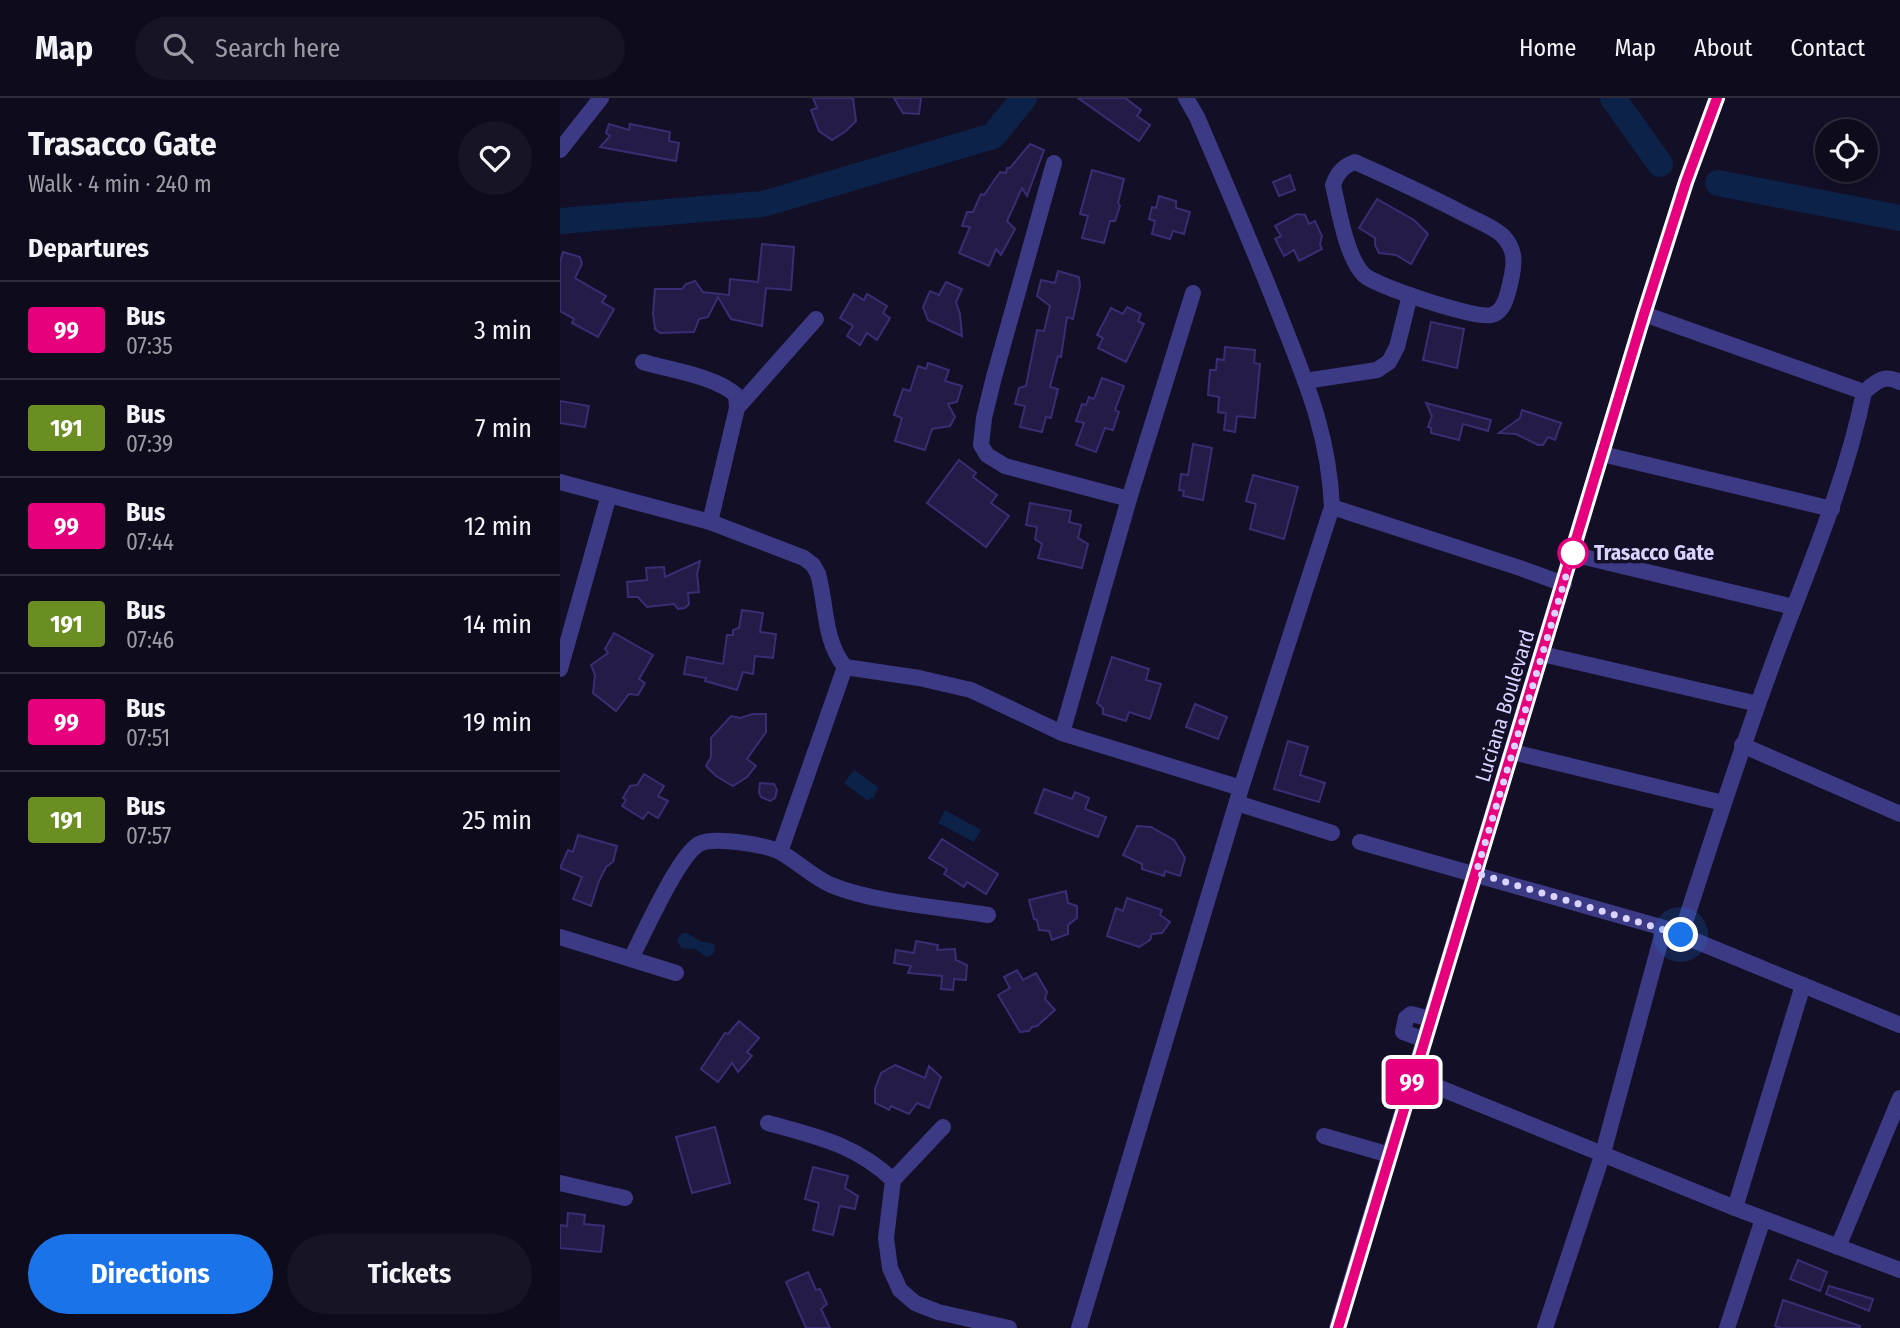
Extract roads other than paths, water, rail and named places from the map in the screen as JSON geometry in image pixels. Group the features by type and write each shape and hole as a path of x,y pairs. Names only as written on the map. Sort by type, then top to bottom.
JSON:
{"street":[{"path":"560,150 601,98"},
{"path":"1079,1328 1239,795 1332,507 1331,473 1324,438 1306,381 1267,281 1197,117 1186,98"},
{"name":"Luciana Boulevard","path":"1338,1328 1644,314 1686,182 1717,98"},
{"path":"1355,162 1423,192 1500,233 1514,251 1509,289 1501,310 1491,315 1475,314 1410,295 1385,287 1365,276 1354,258 1333,185 1347,164 1355,162"},
{"path":"1054,163 994,377 984,418 981,445 986,454 1005,466 1129,499"},
{"path":"1062,733 1129,499 1193,293"},
{"path":"1306,381 1377,370 1389,362 1397,347 1410,295"},
{"path":"1644,314 1864,392"},
{"path":"737,408 816,319"},
{"path":"643,362 728,388 736,395 737,408 710,522"},
{"path":"1681,935 1742,745 1832,509 1856,433 1864,392 1878,380 1889,377 1900,382"},
{"path":"1602,454 1832,509"},
{"path":"560,482 710,522 787,550 813,565 822,590 831,646 845,667 919,678 971,690 1062,733 1239,795 1332,833"},
{"path":"560,669 609,495"},
{"path":"1332,507 1564,584"},
{"path":"1572,554 1794,607"},
{"path":"1542,654 1758,704"},
{"path":"780,852 845,667"},
{"path":"1742,745 1900,814"},
{"path":"1513,752 1723,803"},
{"path":"631,958 681,864 699,844 707,841 732,842 780,852 809,873 843,888 881,898 988,915"},
{"path":"1360,842 1664,928 1900,1025"},
{"path":"1545,1328 1603,1153 1664,928"},
{"path":"560,937 676,973"},
{"path":"1735,1208 1803,985"},
{"path":"1425,1040 1403,1032 1406,1018 1411,1014 1432,1019"},
{"path":"1413,1077 1735,1208 1900,1270"},
{"path":"1838,1247 1900,1098"},
{"path":"768,1123 824,1139 854,1151 878,1166 893,1180"},
{"path":"943,1127 893,1180 886,1237 890,1268 900,1290 915,1303 938,1312 1009,1328"},
{"path":"1324,1136 1390,1155"},
{"path":"560,1183 625,1198"},
{"path":"1727,1328 1763,1219"}],"water":[{"path":"854,770 878,787 873,799 871,797 868,801 844,783"},
{"path":"945,810 981,830 974,842 938,823"},
{"path":"682,933 714,944 715,951 706,957 695,949 682,948 677,941"}],"waterway":[{"path":"560,221 763,204 993,136 1024,98"},
{"path":"1613,98 1660,164"},
{"path":"1718,183 1900,218"}],"place":[{"name":"Trasacco Gate","path":"1573,553"}]}
